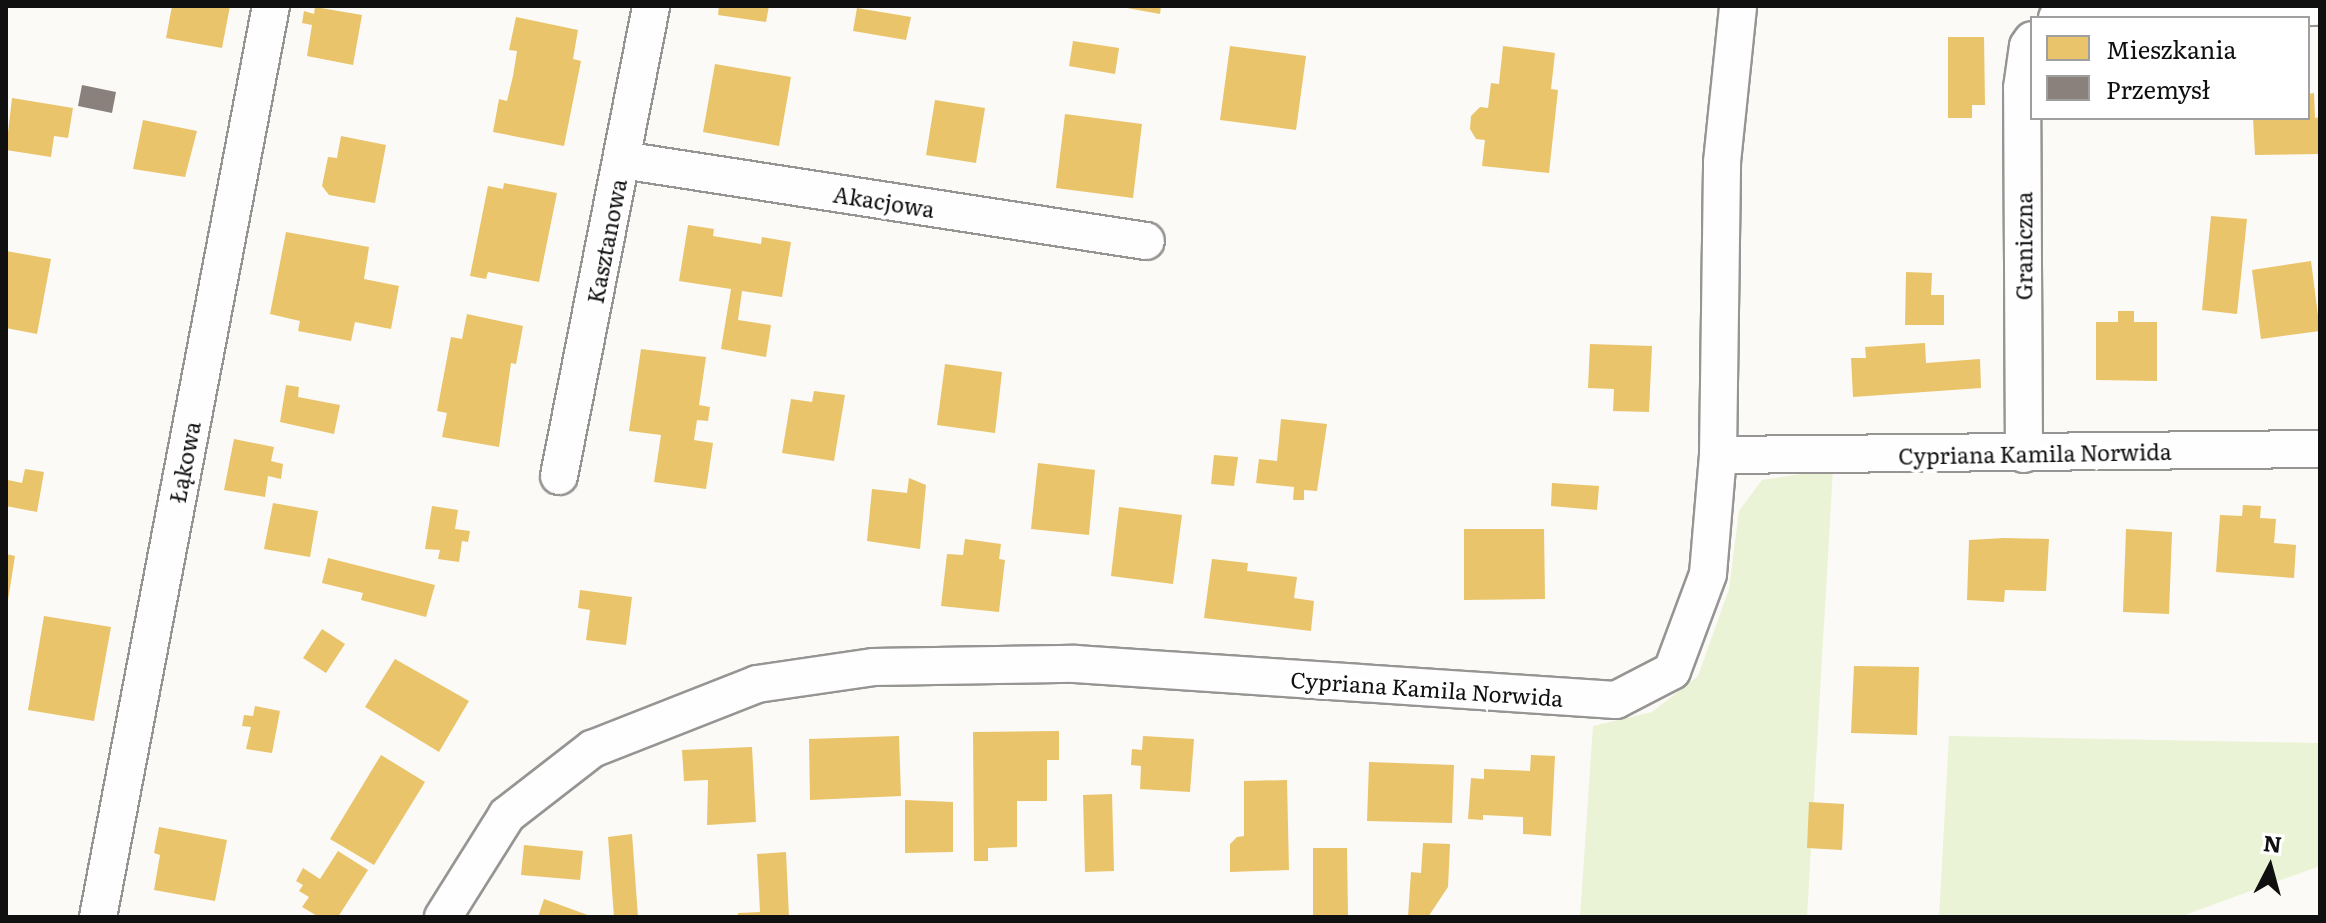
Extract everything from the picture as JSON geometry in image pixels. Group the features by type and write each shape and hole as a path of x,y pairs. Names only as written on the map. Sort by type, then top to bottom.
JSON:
{"street":[{"name":"Łąkowa","path":"98,917 271,6"},
{"name":"Kasztanowa","path":"559,476 651,6"},
{"path":"1718,455 1722,162 1738,6"},
{"path":"2060,16 2320,7"},
{"name":"Graniczna","path":"2024,454 2022,88 2030,43"},
{"name":"Akacjowa","path":"622,160 1146,241"},
{"name":"Cypriana Kamila Norwida","path":"443,917 507,815 592,749 757,684 873,667 1075,664 1616,700 1672,671 1708,574 1718,455 2320,449"}],"green space":[{"path":"1833,469 1807,917 1580,917 1593,726 1652,712 1698,676 1729,589 1739,511 1762,480"},
{"path":"1949,736 2320,743 2320,866 2179,917 1939,917"}],"building: Mieszkania":[{"path":"172,6 230,6 222,48 166,38"},
{"path":"719,6 769,6 766,22 718,15"},
{"path":"1116,6 1161,6 1160,14"},
{"path":"315,7 362,15 353,65 307,56 312,25 302,23 304,11 314,14"},
{"path":"857,8 911,17 906,40 853,31"},
{"path":"516,17 578,30 573,59 581,61 564,146 493,132 499,99 507,101 513,76 517,51 509,50"},
{"path":"1948,37 1984,37 1985,105 1972,105 1972,118 1948,118"},
{"path":"1073,41 1119,48 1115,74 1069,66"},
{"path":"1230,46 1306,56 1296,130 1220,120"},
{"path":"1503,46 1555,53 1551,89 1558,90 1549,173 1482,166 1485,140 1476,139 1470,129 1471,116 1480,107 1488,108 1491,83 1499,84"},
{"path":"715,64 791,77 779,146 703,132"},
{"path":"2314,93 2315,118 2320,117 2320,154 2255,155 2253,120 2310,120 2310,94"},
{"path":"12,98 73,108 68,138 54,136 51,157 6,150"},
{"path":"935,100 985,108 976,163 926,155"},
{"path":"1065,114 1142,124 1133,198 1056,188"},
{"path":"143,120 197,131 185,177 133,169"},
{"path":"341,136 386,145 375,203 329,195 322,186 328,157 337,158"},
{"path":"504,183 557,193 539,282 488,272 486,279 470,276 488,186 503,189"},
{"path":"2211,216 2247,219 2237,314 2202,310"},
{"path":"688,225 714,229 713,236 761,244 762,237 791,242 782,297 742,291 738,320 771,325 766,357 721,349 731,289 679,281"},
{"path":"286,232 369,247 364,279 399,286 391,329 355,322 351,341 298,331 300,321 270,314"},
{"path":"6,251 51,259 37,334 6,328"},
{"path":"2311,261 2320,331 2261,339 2252,270"},
{"path":"1906,272 1932,273 1931,295 1944,295 1944,325 1905,325"},
{"path":"2118,311 2134,311 2134,322 2157,322 2157,381 2096,380 2096,322 2118,322"},
{"path":"467,314 523,326 516,364 511,363 499,447 442,437 447,413 437,411 451,337 462,339"},
{"path":"1925,343 1926,363 1980,359 1981,388 1853,397 1851,358 1866,358 1865,347"},
{"path":"1590,344 1652,346 1649,412 1613,411 1614,389 1588,388"},
{"path":"641,349 706,357 699,405 710,407 708,421 697,420 694,440 713,443 706,489 654,482 661,435 629,431"},
{"path":"945,364 1002,372 995,433 937,425"},
{"path":"286,385 299,387 298,397 340,405 334,434 280,422"},
{"path":"814,391 845,395 834,461 782,453 791,399 812,402"},
{"path":"1281,419 1327,424 1317,491 1304,490 1304,500 1293,500 1294,487 1256,483 1259,459 1277,461"},
{"path":"234,439 274,447 271,461 283,464 281,479 268,476 265,497 224,490"},
{"path":"1214,455 1238,457 1234,486 1211,484"},
{"path":"1038,463 1095,470 1089,535 1031,529"},
{"path":"25,469 44,472 37,512 6,506 8,480 22,483"},
{"path":"909,478 926,485 920,549 867,541 872,489 907,493"},
{"path":"1552,483 1599,486 1597,510 1551,506"},
{"path":"273,503 318,511 310,557 264,549"},
{"path":"2243,505 2261,506 2260,518 2276,519 2274,543 2296,545 2294,578 2216,572 2220,515 2242,516"},
{"path":"432,506 458,510 455,529 470,531 468,542 462,541 459,562 438,559 440,550 425,549"},
{"path":"1119,507 1182,515 1173,584 1111,576"},
{"path":"1464,529 1544,529 1545,599 1464,600"},
{"path":"2126,529 2172,532 2169,614 2123,612"},
{"path":"965,539 1001,544 999,559 1005,560 999,612 941,606 947,554 963,555"},
{"path":"2049,539 2046,591 2005,590 2004,602 1967,600 1969,540"},
{"path":"6,554 15,556 8,600 6,600"},
{"path":"328,558 435,585 426,617 361,600 363,593 322,583"},
{"path":"1212,559 1248,563 1247,571 1297,577 1294,598 1314,601 1311,631 1204,618"},
{"path":"580,590 632,597 626,645 586,640 590,610 578,608"},
{"path":"44,616 111,627 94,721 28,710"},
{"path":"322,629 345,644 326,673 303,658"},
{"path":"395,659 469,701 439,752 365,707"},
{"path":"1854,666 1919,667 1917,735 1851,733"},
{"path":"255,706 280,711 272,753 246,749 251,727 242,726 244,715 253,716"},
{"path":"1059,731 1059,760 1047,760 1047,801 1017,801 1017,847 988,848 988,861 974,861 973,732"},
{"path":"899,736 901,796 810,800 809,739"},
{"path":"1143,736 1194,739 1190,792 1140,789 1141,766 1131,765 1132,749 1142,750"},
{"path":"752,747 756,822 707,825 708,780 684,781 682,750"},
{"path":"381,755 425,782 374,865 330,839"},
{"path":"1531,755 1555,756 1551,836 1523,834 1523,817 1483,815 1483,820 1468,819 1471,778 1484,779 1484,769 1530,771"},
{"path":"1369,762 1454,765 1452,823 1367,821"},
{"path":"1287,780 1289,870 1230,872 1230,844 1237,837 1244,836 1244,781"},
{"path":"1112,794 1114,871 1085,872 1083,795"},
{"path":"905,800 953,802 953,852 905,853"},
{"path":"1809,802 1844,804 1842,850 1807,848"},
{"path":"159,827 227,840 215,901 154,890 160,855 154,853"},
{"path":"632,834 638,917 614,917 608,837"},
{"path":"1423,843 1450,844 1448,887 1428,917 1408,917 1411,872 1421,873"},
{"path":"524,845 583,851 580,880 521,875"},
{"path":"1313,848 1347,848 1348,917 1313,917"},
{"path":"338,851 368,870 338,917 319,917 302,907 309,897 299,891 303,885 296,881 303,868 320,879"},
{"path":"786,852 789,917 738,917 738,913 760,912 757,854"},
{"path":"544,899 593,917 538,917"}],"building: Przemysł":[{"path":"82,85 116,92 112,113 78,106"}]}
